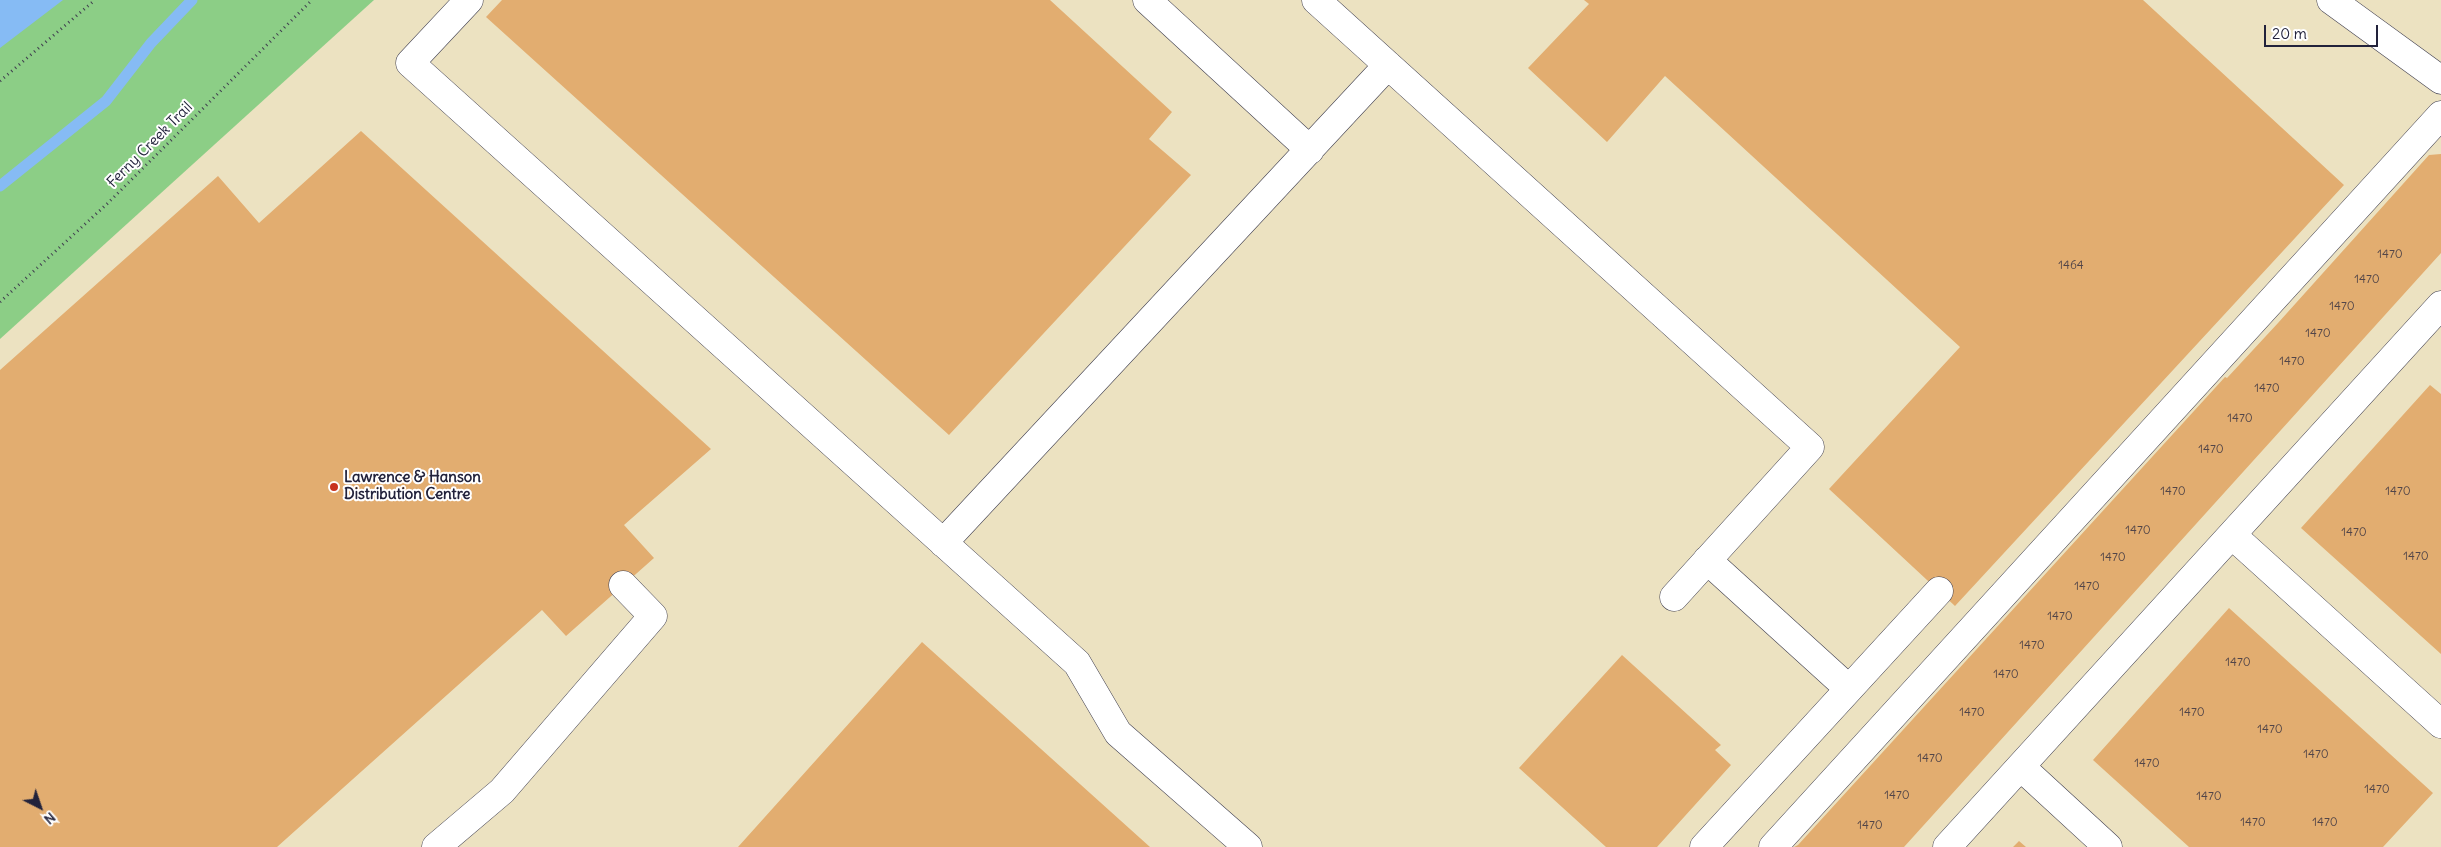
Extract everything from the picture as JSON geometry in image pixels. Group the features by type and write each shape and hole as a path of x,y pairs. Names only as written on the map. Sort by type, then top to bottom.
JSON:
{"lane":[{"path":"469,0 410,63 1077,663 1118,733 1248,847"},
{"path":"1147,0 1310,150"},
{"path":"1316,0 1810,447 1674,597"},
{"path":"2331,0 2441,80"},
{"path":"943,543 1388,65"},
{"path":"1773,847 2441,115"},
{"path":"1947,847 2438,315"},
{"path":"2232,536 2441,724"},
{"path":"1707,560 1849,689"},
{"path":"436,847 502,791 653,616 623,585"},
{"path":"1704,847 1939,591"},
{"path":"2020,767 2108,847"}],"path":[{"path":"0,81 95,0"},
{"name":"Ferny Creek Trail","path":"0,302 108,203 312,0"}],"green space":[{"path":"0,0 374,0 0,339"}],"water":[{"path":"0,0 63,0 0,48"}],"building":[{"path":"502,0 1050,0 1172,112 1149,139 1191,175 949,435 486,17"},
{"path":"1584,0 2143,0 2344,185 1955,606 1829,489 1960,347 1665,76 1607,142 1528,68 1589,4"},
{"name":"Lawrence & Hanson Distribution Centre","path":"361,131 711,449 624,525 654,558 566,636 542,610 277,847 0,847 0,370 218,176 259,223"},
{"path":"2441,154 2441,253 1904,847 1794,847 1798,845 2225,377 2227,378 2278,323 2429,155"},
{"path":"2430,385 2441,394 2441,654 2301,528"},
{"path":"2229,608 2433,793 2383,847 2189,847 2093,760"},
{"path":"922,642 1150,847 738,847"},
{"path":"1622,655 1721,745 1715,750 1731,765 1657,847 1606,847 1519,768"},
{"path":"2019,841 2026,847 2013,847"}],"waterway":[{"path":"0,186 106,101 151,43 192,0"}],"place":[{"name":"Lawrence & Hanson Distribution Centre","path":"334,487"}]}
